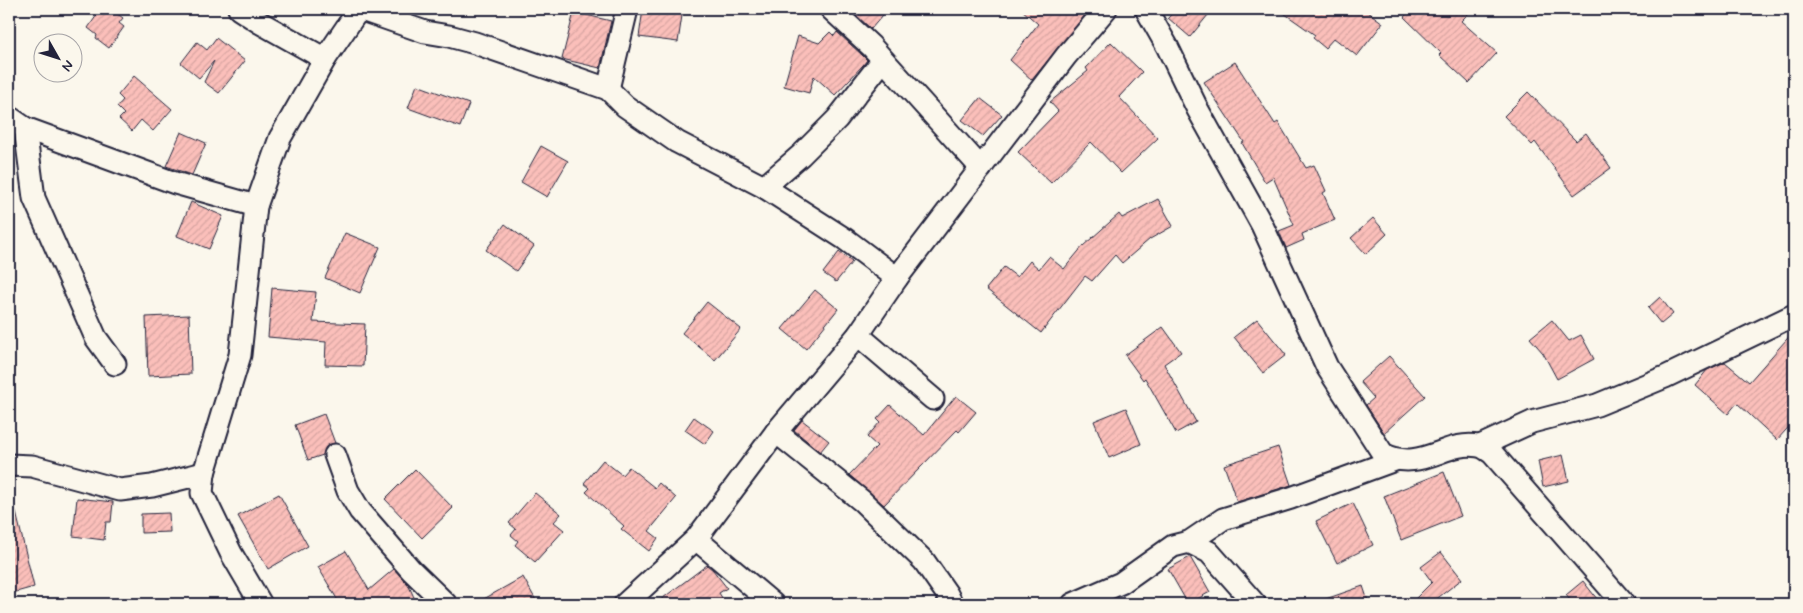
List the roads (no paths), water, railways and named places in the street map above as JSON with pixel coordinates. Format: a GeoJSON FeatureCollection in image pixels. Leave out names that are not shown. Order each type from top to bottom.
{"type":"FeatureCollection","features":[{"type":"Feature","properties":{"kind":"street"},"geometry":{"type":"LineString","coordinates":[[239,9],[325,59]]}},
{"type":"Feature","properties":{"kind":"street"},"geometry":{"type":"LineString","coordinates":[[261,604],[231,553],[202,493],[204,473],[240,355],[256,206],[280,138],[325,59],[359,9],[425,32],[475,43],[608,90],[625,106],[677,142],[764,187],[846,238],[897,278]]}},
{"type":"Feature","properties":{"kind":"street"},"geometry":{"type":"LineString","coordinates":[[608,90],[627,9]]}},
{"type":"Feature","properties":{"kind":"street"},"geometry":{"type":"LineString","coordinates":[[831,9],[884,60],[980,168]]}},
{"type":"Feature","properties":{"kind":"street"},"geometry":{"type":"LineString","coordinates":[[626,604],[696,539],[776,432],[858,335],[897,278],[980,168],[1066,56],[1106,9]]}},
{"type":"Feature","properties":{"kind":"street"},"geometry":{"type":"LineString","coordinates":[[1146,9],[1167,46],[1198,110],[1262,225],[1327,367],[1383,454],[1395,460]]}},
{"type":"Feature","properties":{"kind":"street"},"geometry":{"type":"LineString","coordinates":[[764,187],[801,155],[837,119],[884,60]]}},
{"type":"Feature","properties":{"kind":"street"},"geometry":{"type":"LineString","coordinates":[[17,122],[175,183],[256,206]]}},
{"type":"Feature","properties":{"kind":"street"},"geometry":{"type":"LineString","coordinates":[[17,122],[34,198],[96,338],[115,364]]}},
{"type":"Feature","properties":{"kind":"street"},"geometry":{"type":"LineString","coordinates":[[1074,604],[1121,583],[1173,546],[1189,542],[1223,519],[1291,498],[1395,460],[1424,459],[1463,446],[1480,446],[1532,422],[1597,405],[1665,378],[1794,315]]}},
{"type":"Feature","properties":{"kind":"street"},"geometry":{"type":"LineString","coordinates":[[858,335],[933,399]]}},
{"type":"Feature","properties":{"kind":"street"},"geometry":{"type":"LineString","coordinates":[[776,432],[862,501],[924,561],[952,604]]}},
{"type":"Feature","properties":{"kind":"street"},"geometry":{"type":"LineString","coordinates":[[1480,446],[1492,453],[1624,604]]}},
{"type":"Feature","properties":{"kind":"street"},"geometry":{"type":"LineString","coordinates":[[335,455],[348,491],[360,511],[411,570],[446,604]]}},
{"type":"Feature","properties":{"kind":"street"},"geometry":{"type":"LineString","coordinates":[[9,465],[32,466],[120,490],[152,486],[204,473]]}},
{"type":"Feature","properties":{"kind":"street"},"geometry":{"type":"LineString","coordinates":[[696,539],[773,604]]}},
{"type":"Feature","properties":{"kind":"street"},"geometry":{"type":"LineString","coordinates":[[1189,542],[1209,552],[1255,604]]}}]}
